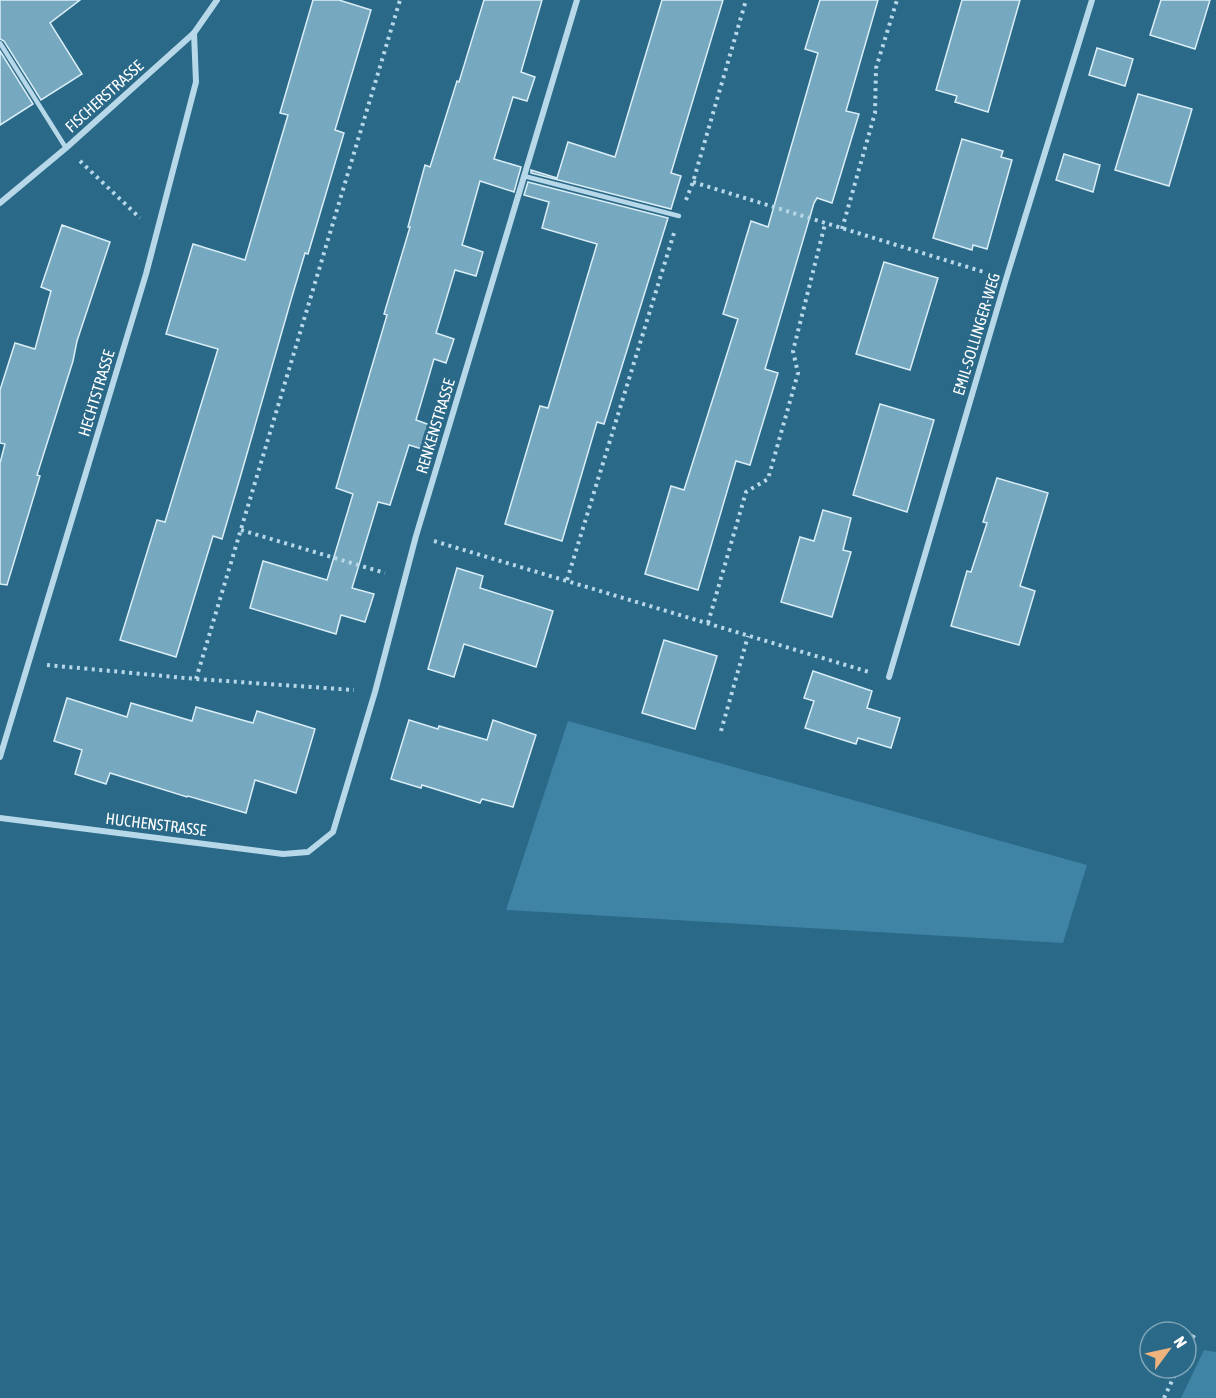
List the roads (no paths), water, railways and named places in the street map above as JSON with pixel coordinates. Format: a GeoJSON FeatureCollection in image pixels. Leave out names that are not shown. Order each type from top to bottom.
{"type":"FeatureCollection","features":[{"type":"Feature","properties":{"kind":"street","name":"FISCHERSTRASSE"},"geometry":{"type":"LineString","coordinates":[[0,203],[66,148],[194,33],[217,0]]}},
{"type":"Feature","properties":{"kind":"street","name":"RENKENSTRASSE"},"geometry":{"type":"LineString","coordinates":[[309,852],[333,832],[375,692],[416,536],[577,0]]}},
{"type":"Feature","properties":{"kind":"street","name":"EMIL-SOLLINGER-WEG"},"geometry":{"type":"LineString","coordinates":[[889,677],[1006,279],[1092,0]]}},
{"type":"Feature","properties":{"kind":"street","name":"HECHTSTRASSE"},"geometry":{"type":"LineString","coordinates":[[0,757],[143,284],[195,82],[194,33]]}},
{"type":"Feature","properties":{"kind":"street","name":"HUCHENSTRASSE"},"geometry":{"type":"LineString","coordinates":[[0,818],[283,854],[309,852]]}},
{"type":"Feature","properties":{"kind":"lane"},"geometry":{"type":"LineString","coordinates":[[0,43],[66,148]]}},
{"type":"Feature","properties":{"kind":"lane"},"geometry":{"type":"LineString","coordinates":[[524,176],[679,216]]}}]}
